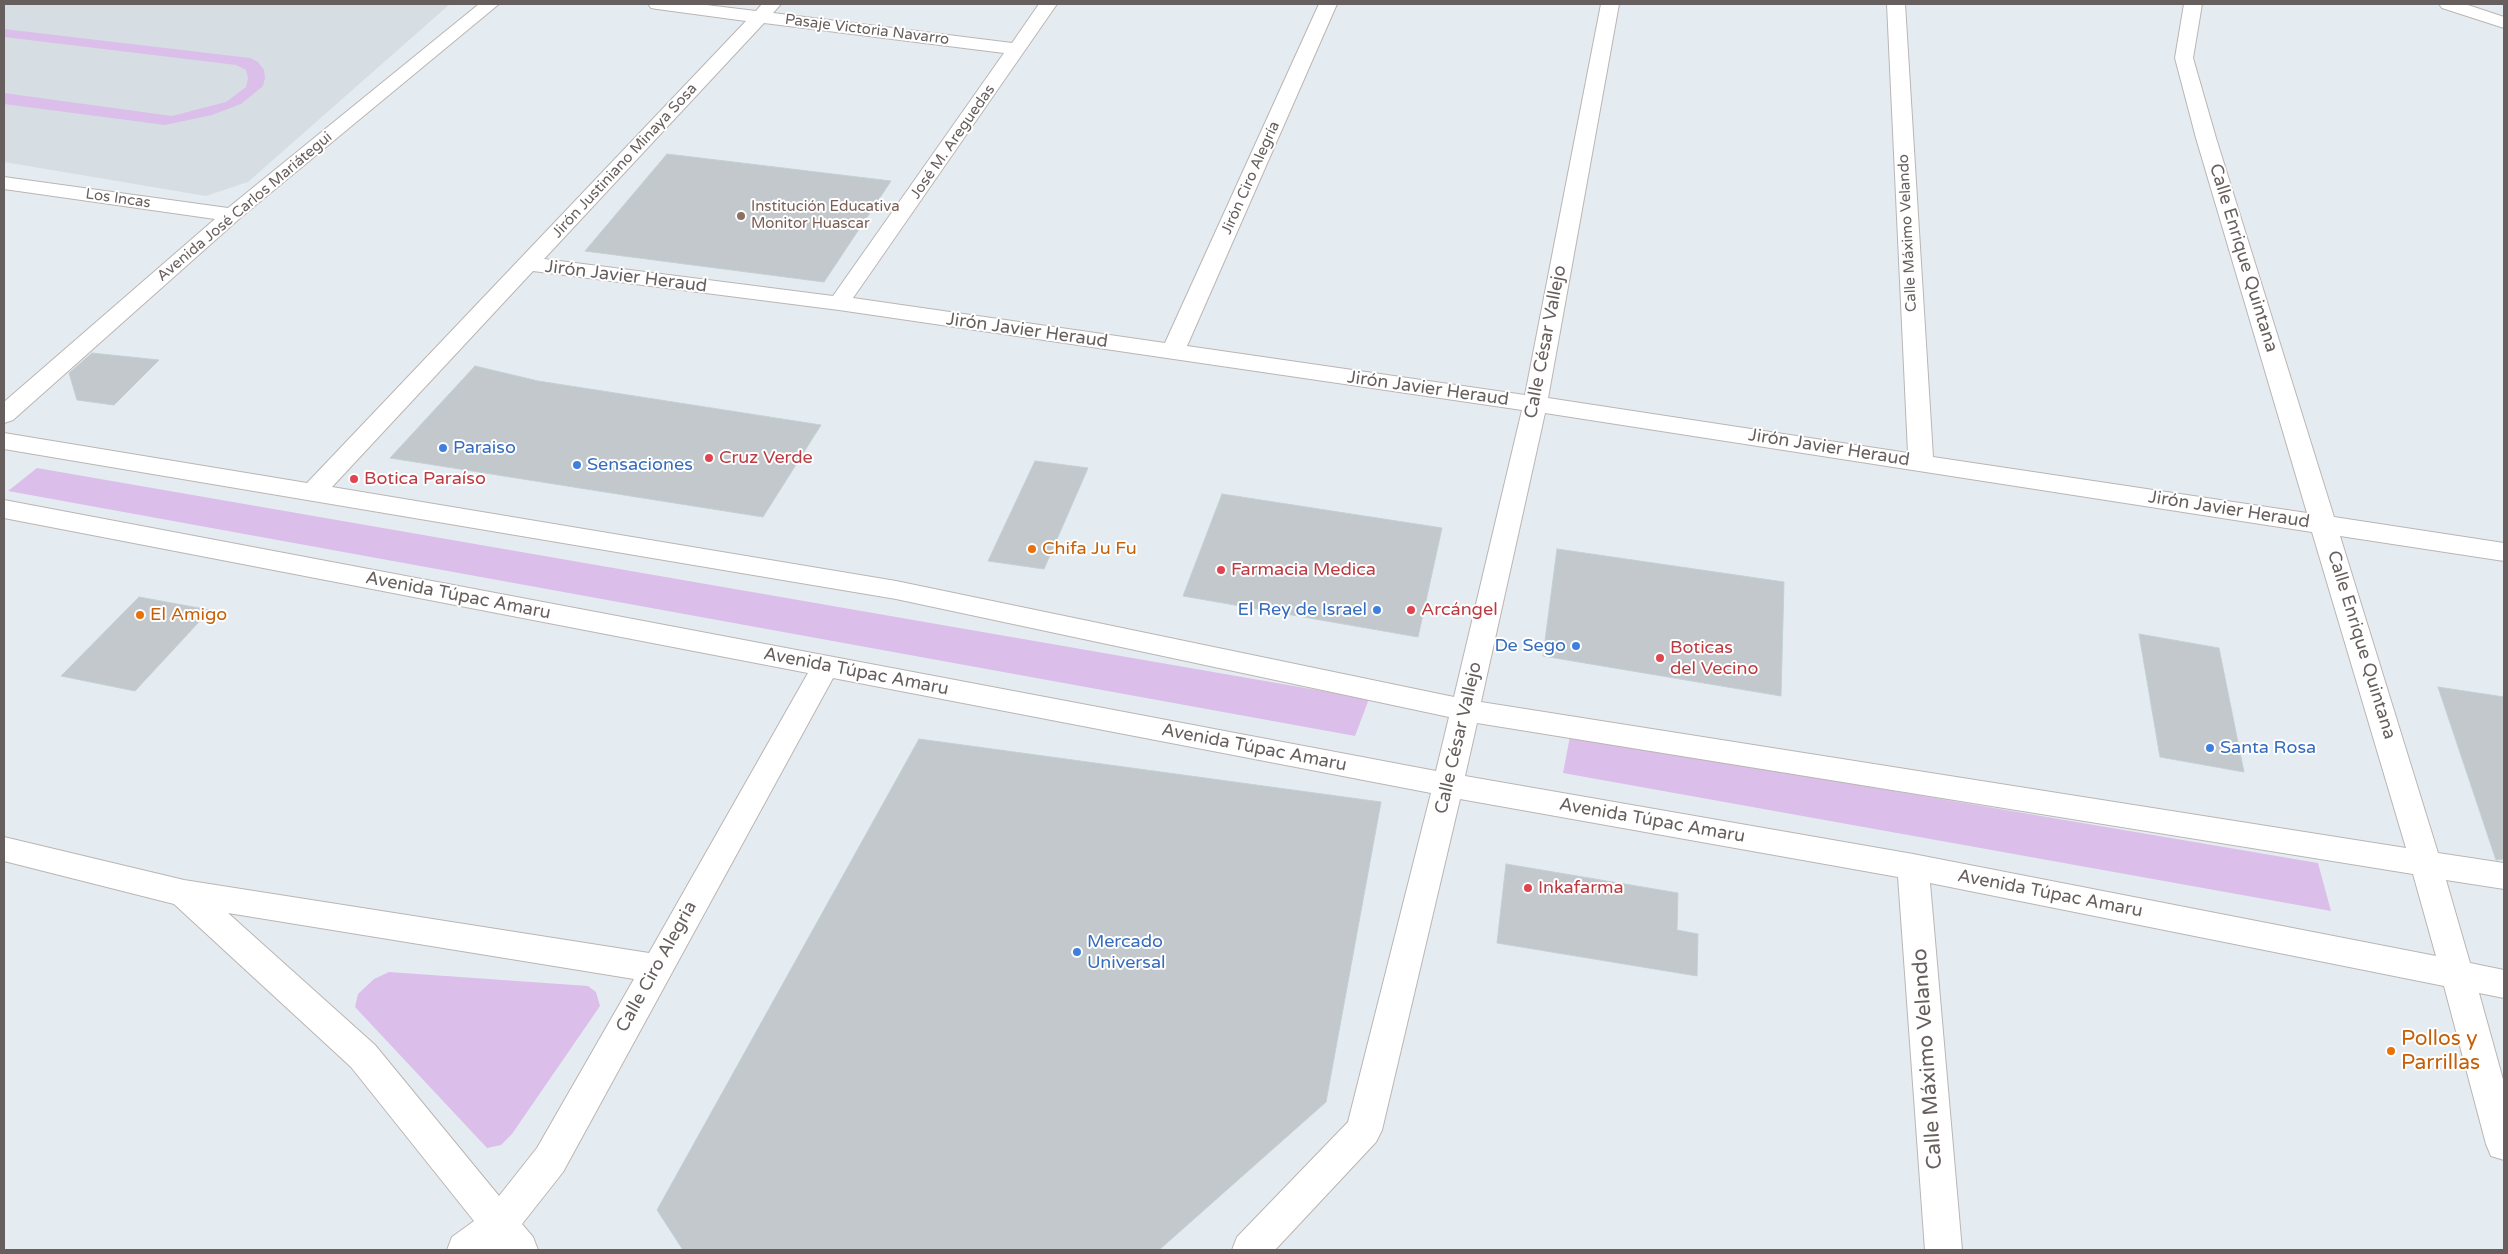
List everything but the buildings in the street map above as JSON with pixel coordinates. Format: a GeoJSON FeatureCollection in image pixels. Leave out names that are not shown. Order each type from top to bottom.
{"type":"FeatureCollection","features":[{"type":"Feature","properties":{"kind":"street","name":"Avenida José Carlos Mariátegui"},"geometry":{"type":"LineString","coordinates":[[4,414],[232,215],[490,4]]}},
{"type":"Feature","properties":{"kind":"street","name":"Pasaje Victoria Navarro"},"geometry":{"type":"LineString","coordinates":[[657,4],[767,10],[1018,49]]}},
{"type":"Feature","properties":{"kind":"street","name":"José M. Areguedas"},"geometry":{"type":"LineString","coordinates":[[839,303],[1048,4]]}},
{"type":"Feature","properties":{"kind":"street","name":"Jirón Ciro Alegría"},"geometry":{"type":"LineString","coordinates":[[1173,352],[1328,4]]}},
{"type":"Feature","properties":{"kind":"street","name":"Calle César Vallejo"},"geometry":{"type":"LineString","coordinates":[[1250,1250],[1364,1130],[1448,784],[1535,404],[1610,4]]}},
{"type":"Feature","properties":{"kind":"street","name":"Calle Máximo Velando"},"geometry":{"type":"LineString","coordinates":[[1896,4],[1921,462]]}},
{"type":"Feature","properties":{"kind":"street","name":"Calle Enrique Quintana"},"geometry":{"type":"LineString","coordinates":[[2193,4],[2184,58],[2206,138],[2426,863],[2459,976],[2504,1144]]}},
{"type":"Feature","properties":{"kind":"street"},"geometry":{"type":"LineString","coordinates":[[2448,4],[2504,23]]}},
{"type":"Feature","properties":{"kind":"street","name":"Jirón Justiniano Minaya Sosa"},"geometry":{"type":"LineString","coordinates":[[313,492],[767,10]]}},
{"type":"Feature","properties":{"kind":"street","name":"Los Incas"},"geometry":{"type":"LineString","coordinates":[[4,183],[232,215]]}},
{"type":"Feature","properties":{"kind":"street","name":"Jirón Javier Heraud"},"geometry":{"type":"LineString","coordinates":[[528,264],[839,303],[1535,404],[2504,552]]}},
{"type":"Feature","properties":{"kind":"street"},"geometry":{"type":"LineString","coordinates":[[4,441],[896,590],[1504,718],[2504,876]]}},
{"type":"Feature","properties":{"kind":"street","name":"Avenida Túpac Amaru"},"geometry":{"type":"LineString","coordinates":[[4,509],[1448,784],[1913,867],[2504,984]]}},
{"type":"Feature","properties":{"kind":"street","name":"Calle Ciro Alegria"},"geometry":{"type":"LineString","coordinates":[[466,1250],[510,1238],[550,1160],[656,968],[826,666]]}},
{"type":"Feature","properties":{"kind":"street"},"geometry":{"type":"LineString","coordinates":[[4,849],[184,893],[656,968]]}},
{"type":"Feature","properties":{"kind":"street","name":"Calle Máximo Velando"},"geometry":{"type":"LineString","coordinates":[[1913,867],[1943,1250]]}},
{"type":"Feature","properties":{"kind":"street"},"geometry":{"type":"LineString","coordinates":[[184,893],[363,1056],[510,1238]]}},
{"type":"Feature","properties":{"kind":"shaded area"},"geometry":{"type":"Polygon","coordinates":[[[4,4],[450,4],[248,182],[206,196],[4,162],[4,4]]]}},
{"type":"Feature","properties":{"kind":"shaded area"},"geometry":{"type":"Polygon","coordinates":[[[4,29],[250,58],[258,62],[264,70],[265,78],[263,86],[241,104],[212,115],[165,125],[4,104],[4,93],[172,116],[226,102],[246,87],[248,78],[246,70],[236,65],[4,37],[4,29]]]}},
{"type":"Feature","properties":{"kind":"shaded area"},"geometry":{"type":"Polygon","coordinates":[[[37,468],[1369,699],[1355,736],[8,491],[37,468]]]}},
{"type":"Feature","properties":{"kind":"shaded area"},"geometry":{"type":"Polygon","coordinates":[[[1570,736],[2318,863],[2331,911],[1563,773],[1570,736]]]}},
{"type":"Feature","properties":{"kind":"shaded area"},"geometry":{"type":"Polygon","coordinates":[[[389,972],[588,986],[596,992],[600,1006],[512,1134],[501,1145],[487,1148],[355,1007],[358,994],[374,979],[389,972]]]}},
{"type":"Feature","properties":{"kind":"place","name":"Institución Educativa Monitor Huascar"},"geometry":{"type":"Point","coordinates":[741,216]}},
{"type":"Feature","properties":{"kind":"place","name":"Paraiso"},"geometry":{"type":"Point","coordinates":[443,448]}},
{"type":"Feature","properties":{"kind":"place","name":"Cruz Verde"},"geometry":{"type":"Point","coordinates":[709,458]}},
{"type":"Feature","properties":{"kind":"place","name":"Sensaciones"},"geometry":{"type":"Point","coordinates":[577,465]}},
{"type":"Feature","properties":{"kind":"place","name":"Botica Paraíso"},"geometry":{"type":"Point","coordinates":[354,479]}},
{"type":"Feature","properties":{"kind":"place","name":"Chifa Ju Fu"},"geometry":{"type":"Point","coordinates":[1032,549]}},
{"type":"Feature","properties":{"kind":"place","name":"Farmacia Medica"},"geometry":{"type":"Point","coordinates":[1221,570]}},
{"type":"Feature","properties":{"kind":"place","name":"El Rey de Israel"},"geometry":{"type":"Point","coordinates":[1377,610]}},
{"type":"Feature","properties":{"kind":"place","name":"Arcángel"},"geometry":{"type":"Point","coordinates":[1411,610]}},
{"type":"Feature","properties":{"kind":"place","name":"El Amigo"},"geometry":{"type":"Point","coordinates":[140,615]}},
{"type":"Feature","properties":{"kind":"place","name":"De Sego"},"geometry":{"type":"Point","coordinates":[1576,646]}},
{"type":"Feature","properties":{"kind":"place","name":"Boticas del Vecino"},"geometry":{"type":"Point","coordinates":[1660,658]}},
{"type":"Feature","properties":{"kind":"place","name":"Santa Rosa"},"geometry":{"type":"Point","coordinates":[2210,748]}},
{"type":"Feature","properties":{"kind":"place","name":"Inkafarma"},"geometry":{"type":"Point","coordinates":[1528,888]}},
{"type":"Feature","properties":{"kind":"place","name":"Mercado Universal"},"geometry":{"type":"Point","coordinates":[1077,952]}},
{"type":"Feature","properties":{"kind":"place","name":"Pollos y Parrillas"},"geometry":{"type":"Point","coordinates":[2391,1051]}}]}
